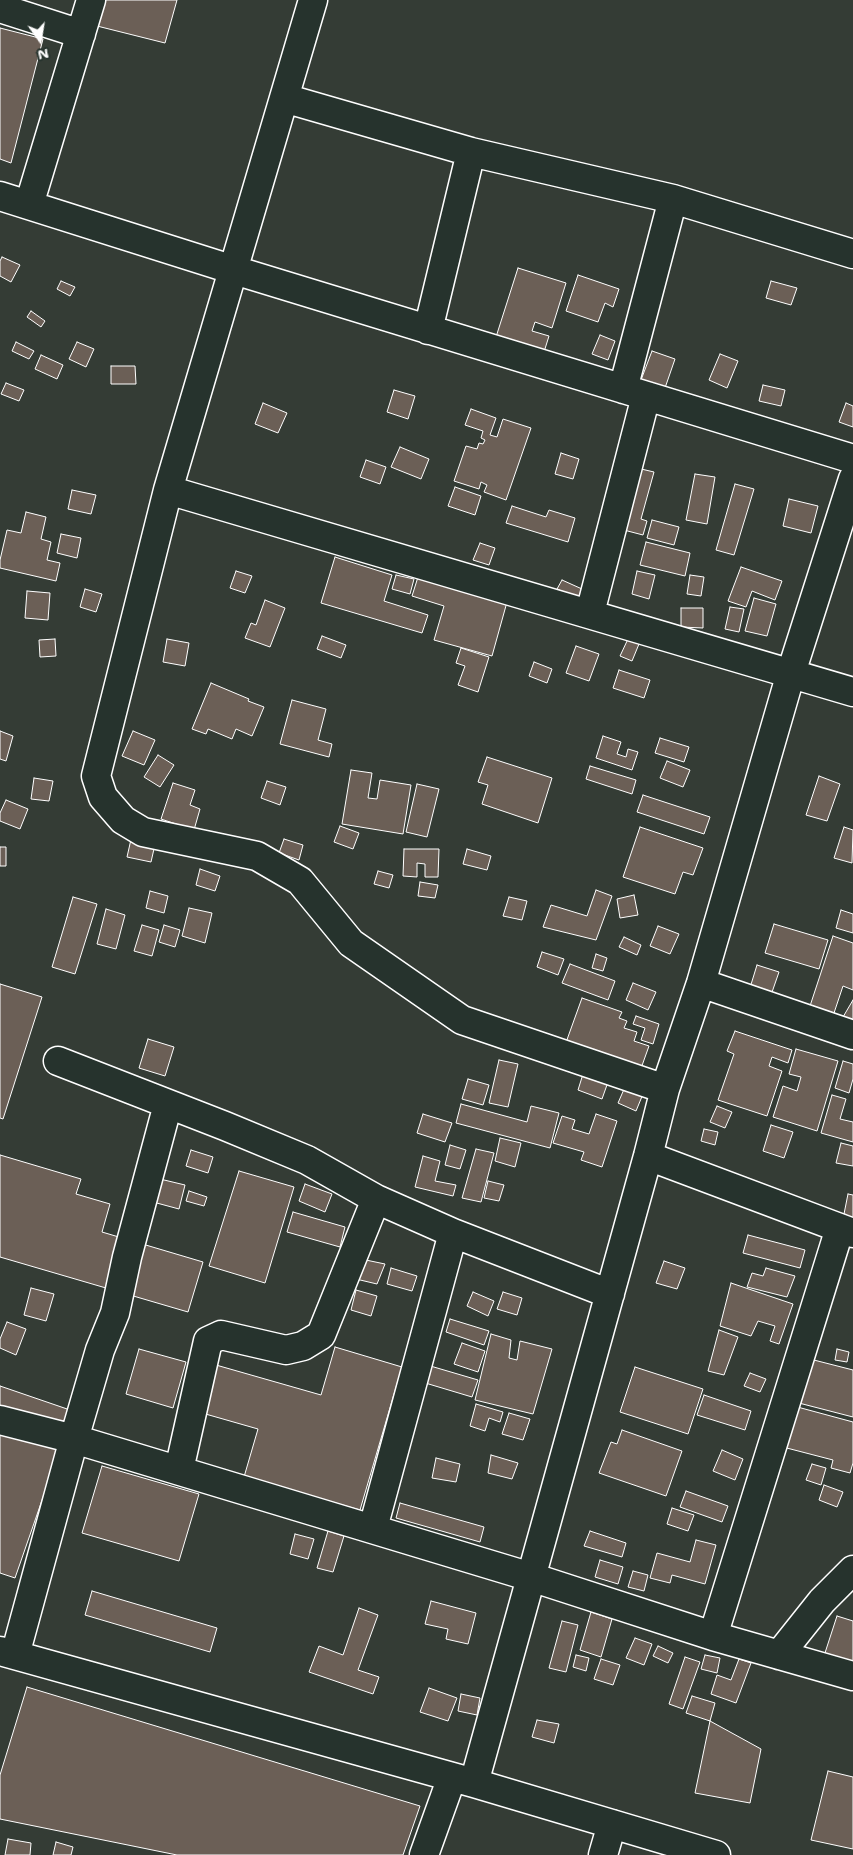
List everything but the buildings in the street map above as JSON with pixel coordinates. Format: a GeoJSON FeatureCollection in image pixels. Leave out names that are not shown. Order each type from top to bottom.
{"type":"FeatureCollection","features":[{"type":"Feature","properties":{"kind":"street"},"geometry":{"type":"LineString","coordinates":[[28,205],[91,0]]}},
{"type":"Feature","properties":{"kind":"street"},"geometry":{"type":"LineString","coordinates":[[313,0],[168,490],[96,776],[103,797],[123,820],[143,832],[257,856],[300,881],[351,943],[462,1020],[665,1089]]}},
{"type":"Feature","properties":{"kind":"street"},"geometry":{"type":"LineString","coordinates":[[0,8],[81,34]]}},
{"type":"Feature","properties":{"kind":"street"},"geometry":{"type":"LineString","coordinates":[[284,98],[471,152],[673,199],[853,254]]}},
{"type":"Feature","properties":{"kind":"street"},"geometry":{"type":"LineString","coordinates":[[428,330],[471,152]]}},
{"type":"Feature","properties":{"kind":"street"},"geometry":{"type":"LineString","coordinates":[[0,196],[234,270],[853,460]]}},
{"type":"Feature","properties":{"kind":"street"},"geometry":{"type":"LineString","coordinates":[[590,613],[673,199]]}},
{"type":"Feature","properties":{"kind":"street"},"geometry":{"type":"LineString","coordinates":[[424,1855],[463,1780],[530,1576],[610,1294],[665,1089],[701,983],[791,674],[853,479]]}},
{"type":"Feature","properties":{"kind":"street"},"geometry":{"type":"LineString","coordinates":[[168,490],[853,692]]}},
{"type":"Feature","properties":{"kind":"street"},"geometry":{"type":"LineString","coordinates":[[701,983],[853,1035]]}},
{"type":"Feature","properties":{"kind":"street"},"geometry":{"type":"LineString","coordinates":[[58,1061],[307,1160],[376,1199],[453,1232],[610,1294]]}},
{"type":"Feature","properties":{"kind":"street"},"geometry":{"type":"LineString","coordinates":[[168,1104],[127,1257],[115,1313],[100,1350],[7,1653],[463,1780],[716,1855]]}},
{"type":"Feature","properties":{"kind":"street"},"geometry":{"type":"LineString","coordinates":[[648,1156],[847,1230],[713,1636]]}},
{"type":"Feature","properties":{"kind":"street"},"geometry":{"type":"LineString","coordinates":[[179,1470],[208,1341],[220,1335],[286,1350],[303,1346],[321,1335],[376,1199]]}},
{"type":"Feature","properties":{"kind":"street"},"geometry":{"type":"LineString","coordinates":[[373,1528],[453,1232]]}},
{"type":"Feature","properties":{"kind":"street"},"geometry":{"type":"LineString","coordinates":[[0,1420],[74,1439],[373,1528],[530,1576],[713,1636],[853,1676]]}},
{"type":"Feature","properties":{"kind":"street"},"geometry":{"type":"LineString","coordinates":[[779,1655],[822,1601],[853,1570]]}},
{"type":"Feature","properties":{"kind":"street"},"geometry":{"type":"LineString","coordinates":[[603,1855],[612,1824]]}}]}
